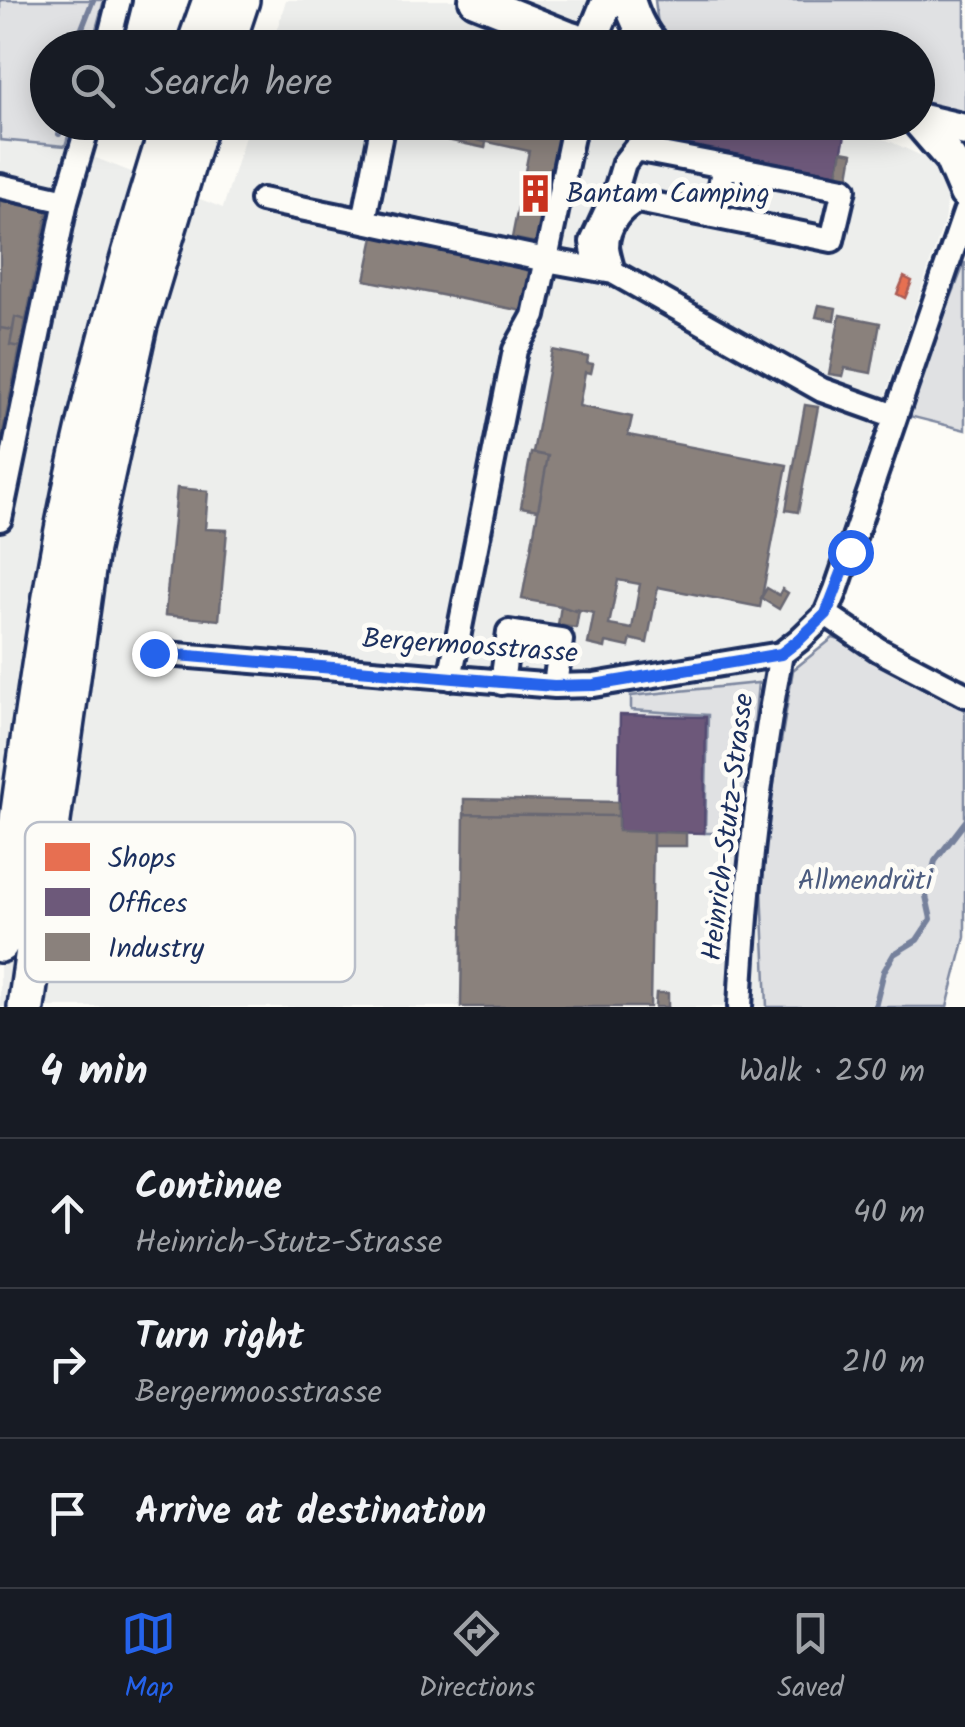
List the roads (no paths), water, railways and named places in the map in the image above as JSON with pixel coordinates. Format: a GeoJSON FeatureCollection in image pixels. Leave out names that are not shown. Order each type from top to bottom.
{"type":"FeatureCollection","features":[{"type":"Feature","properties":{"kind":"highway"},"geometry":{"type":"LineString","coordinates":[[200,30],[211,0]]}},
{"type":"Feature","properties":{"kind":"highway"},"geometry":{"type":"LineString","coordinates":[[231,30],[241,0]]}},
{"type":"Feature","properties":{"kind":"highway"},"geometry":{"type":"LineString","coordinates":[[0,944],[42,648],[75,471],[105,343],[164,140]]}},
{"type":"Feature","properties":{"kind":"highway"},"geometry":{"type":"LineString","coordinates":[[52,822],[90,548],[139,325],[195,140]]}},
{"type":"Feature","properties":{"kind":"highway"},"geometry":{"type":"LineString","coordinates":[[26,1007],[29,982]]}},
{"type":"Feature","properties":{"kind":"main road"},"geometry":{"type":"LineString","coordinates":[[475,0],[554,30]]}},
{"type":"Feature","properties":{"kind":"main road"},"geometry":{"type":"LineString","coordinates":[[600,30],[608,0]]}},
{"type":"Feature","properties":{"kind":"main road"},"geometry":{"type":"LineString","coordinates":[[628,0],[642,30]]}},
{"type":"Feature","properties":{"kind":"main road"},"geometry":{"type":"LineString","coordinates":[[935,124],[965,130]]}},
{"type":"Feature","properties":{"kind":"main road"},"geometry":{"type":"LineString","coordinates":[[935,140],[950,158],[965,193]]}},
{"type":"Feature","properties":{"kind":"street"},"geometry":{"type":"LineString","coordinates":[[112,30],[119,0]]}},
{"type":"Feature","properties":{"kind":"street"},"geometry":{"type":"LineString","coordinates":[[0,519],[66,201],[84,140]]}},
{"type":"Feature","properties":{"kind":"street"},"geometry":{"type":"LineString","coordinates":[[364,221],[380,140]]}},
{"type":"Feature","properties":{"kind":"street"},"geometry":{"type":"LineString","coordinates":[[450,678],[516,350],[534,316],[572,140]]}},
{"type":"Feature","properties":{"kind":"street"},"geometry":{"type":"LineString","coordinates":[[613,272],[607,246],[614,222],[625,206],[638,201],[832,240],[844,188],[634,149],[592,242],[595,261],[613,272],[822,390],[895,416]]}},
{"type":"Feature","properties":{"kind":"street"},"geometry":{"type":"LineString","coordinates":[[714,216],[724,166]]}},
{"type":"Feature","properties":{"kind":"street"},"geometry":{"type":"LineString","coordinates":[[0,186],[66,201]]}},
{"type":"Feature","properties":{"kind":"street"},"geometry":{"type":"LineString","coordinates":[[262,200],[613,272]]}},
{"type":"Feature","properties":{"kind":"street"},"geometry":{"type":"LineString","coordinates":[[781,654],[826,614],[965,213]]}},
{"type":"Feature","properties":{"kind":"street"},"geometry":{"type":"LineString","coordinates":[[826,614],[878,650],[965,695]]}},
{"type":"Feature","properties":{"kind":"street"},"geometry":{"type":"LineString","coordinates":[[502,682],[509,632],[561,640],[554,686]]}},
{"type":"Feature","properties":{"kind":"street","name":"Bergermoosstrasse"},"geometry":{"type":"LineString","coordinates":[[154,653],[554,686],[594,685],[781,654]]}},
{"type":"Feature","properties":{"kind":"street","name":"Heinrich-Stutz-Strasse"},"geometry":{"type":"LineString","coordinates":[[740,1007],[751,860],[781,654]]}},
{"type":"Feature","properties":{"kind":"waterway"},"geometry":{"type":"LineString","coordinates":[[82,30],[93,0]]}},
{"type":"Feature","properties":{"kind":"waterway"},"geometry":{"type":"LineString","coordinates":[[875,1007],[884,971],[894,954],[917,940],[931,919],[926,896],[935,861],[965,822]]}},
{"type":"Feature","properties":{"kind":"place","name":"Bantam Camping"},"geometry":{"type":"Point","coordinates":[536,194]}},
{"type":"Feature","properties":{"kind":"park label","name":"Allmendrüti"},"geometry":{"type":"Point","coordinates":[865,881]}}]}
